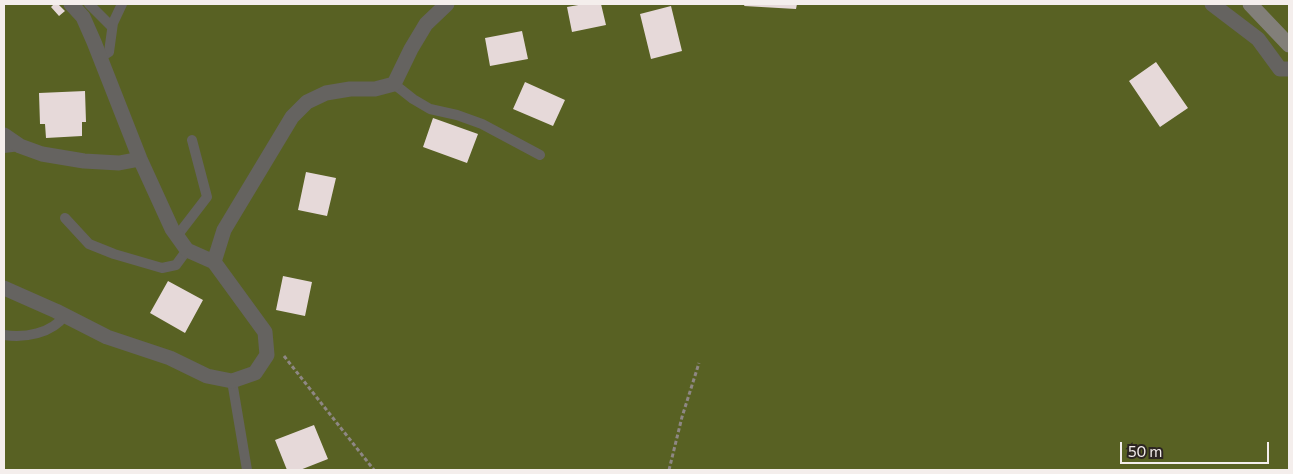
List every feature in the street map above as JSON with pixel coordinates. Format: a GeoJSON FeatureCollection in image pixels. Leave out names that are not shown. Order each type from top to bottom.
{"type":"FeatureCollection","features":[{"type":"Feature","properties":{"kind":"main road"},"geometry":{"type":"LineString","coordinates":[[1250,4],[1289,45]]}},
{"type":"Feature","properties":{"kind":"street"},"geometry":{"type":"LineString","coordinates":[[4,288],[65,315],[107,337],[170,358],[207,376],[232,381],[255,373],[267,355],[265,332],[214,262],[187,250],[177,236],[140,159],[83,17],[71,4]]}},
{"type":"Feature","properties":{"kind":"street"},"geometry":{"type":"LineString","coordinates":[[214,262],[224,230],[292,117],[307,102],[326,93],[350,89],[376,89],[394,84],[426,24],[447,4]]}},
{"type":"Feature","properties":{"kind":"street"},"geometry":{"type":"LineString","coordinates":[[1212,4],[1258,39],[1280,69],[1289,69]]}},
{"type":"Feature","properties":{"kind":"street"},"geometry":{"type":"LineString","coordinates":[[4,135],[20,146],[42,154],[84,161],[119,163],[140,159]]}},
{"type":"Feature","properties":{"kind":"lane"},"geometry":{"type":"LineString","coordinates":[[89,4],[112,27]]}},
{"type":"Feature","properties":{"kind":"lane"},"geometry":{"type":"LineString","coordinates":[[101,58],[108,52],[112,27],[122,4]]}},
{"type":"Feature","properties":{"kind":"lane"},"geometry":{"type":"LineString","coordinates":[[394,84],[430,109],[457,115],[482,124],[540,155]]}},
{"type":"Feature","properties":{"kind":"lane"},"geometry":{"type":"LineString","coordinates":[[177,236],[206,197],[192,140]]}},
{"type":"Feature","properties":{"kind":"lane"},"geometry":{"type":"LineString","coordinates":[[4,148],[20,146]]}},
{"type":"Feature","properties":{"kind":"lane"},"geometry":{"type":"LineString","coordinates":[[65,218],[89,244],[146,264],[162,268],[176,265],[187,250]]}},
{"type":"Feature","properties":{"kind":"lane"},"geometry":{"type":"LineString","coordinates":[[4,335],[15,337],[44,331],[60,322],[65,315]]}},
{"type":"Feature","properties":{"kind":"lane"},"geometry":{"type":"LineString","coordinates":[[232,381],[247,470]]}},
{"type":"Feature","properties":{"kind":"path"},"geometry":{"type":"LineString","coordinates":[[284,355],[374,470]]}},
{"type":"Feature","properties":{"kind":"path"},"geometry":{"type":"LineString","coordinates":[[669,470],[682,417],[699,363]]}},
{"type":"Feature","properties":{"kind":"green space"},"geometry":{"type":"Polygon","coordinates":[[[4,4],[1289,4],[1289,470],[4,470],[4,4]]]}},
{"type":"Feature","properties":{"kind":"building"},"geometry":{"type":"Polygon","coordinates":[[[54,4],[58,4],[65,11],[59,16],[51,7],[54,4]]]}},
{"type":"Feature","properties":{"kind":"building"},"geometry":{"type":"Polygon","coordinates":[[[601,4],[606,25],[572,32],[567,7],[601,4]]]}},
{"type":"Feature","properties":{"kind":"building"},"geometry":{"type":"Polygon","coordinates":[[[745,4],[797,4],[796,9],[744,6],[745,4]]]}},
{"type":"Feature","properties":{"kind":"building"},"geometry":{"type":"Polygon","coordinates":[[[671,6],[682,51],[651,59],[640,14],[671,6]]]}},
{"type":"Feature","properties":{"kind":"building"},"geometry":{"type":"Polygon","coordinates":[[[522,31],[528,59],[490,66],[485,38],[522,31]]]}},
{"type":"Feature","properties":{"kind":"building"},"geometry":{"type":"Polygon","coordinates":[[[1156,62],[1188,108],[1160,127],[1129,81],[1156,62]]]}},
{"type":"Feature","properties":{"kind":"building"},"geometry":{"type":"Polygon","coordinates":[[[525,82],[565,100],[553,126],[513,109],[525,82]]]}},
{"type":"Feature","properties":{"kind":"building"},"geometry":{"type":"Polygon","coordinates":[[[85,91],[86,122],[82,122],[82,136],[46,138],[45,124],[40,124],[39,93],[85,91]]]}},
{"type":"Feature","properties":{"kind":"building"},"geometry":{"type":"Polygon","coordinates":[[[433,118],[478,134],[467,163],[423,147],[433,118]]]}},
{"type":"Feature","properties":{"kind":"building"},"geometry":{"type":"Polygon","coordinates":[[[306,172],[336,178],[327,216],[298,210],[306,172]]]}},
{"type":"Feature","properties":{"kind":"building"},"geometry":{"type":"Polygon","coordinates":[[[283,276],[312,282],[305,316],[276,310],[283,276]]]}},
{"type":"Feature","properties":{"kind":"building"},"geometry":{"type":"Polygon","coordinates":[[[168,281],[203,300],[185,333],[150,313],[168,281]]]}},
{"type":"Feature","properties":{"kind":"building"},"geometry":{"type":"Polygon","coordinates":[[[314,425],[328,459],[300,470],[287,470],[275,440],[314,425]]]}}]}
